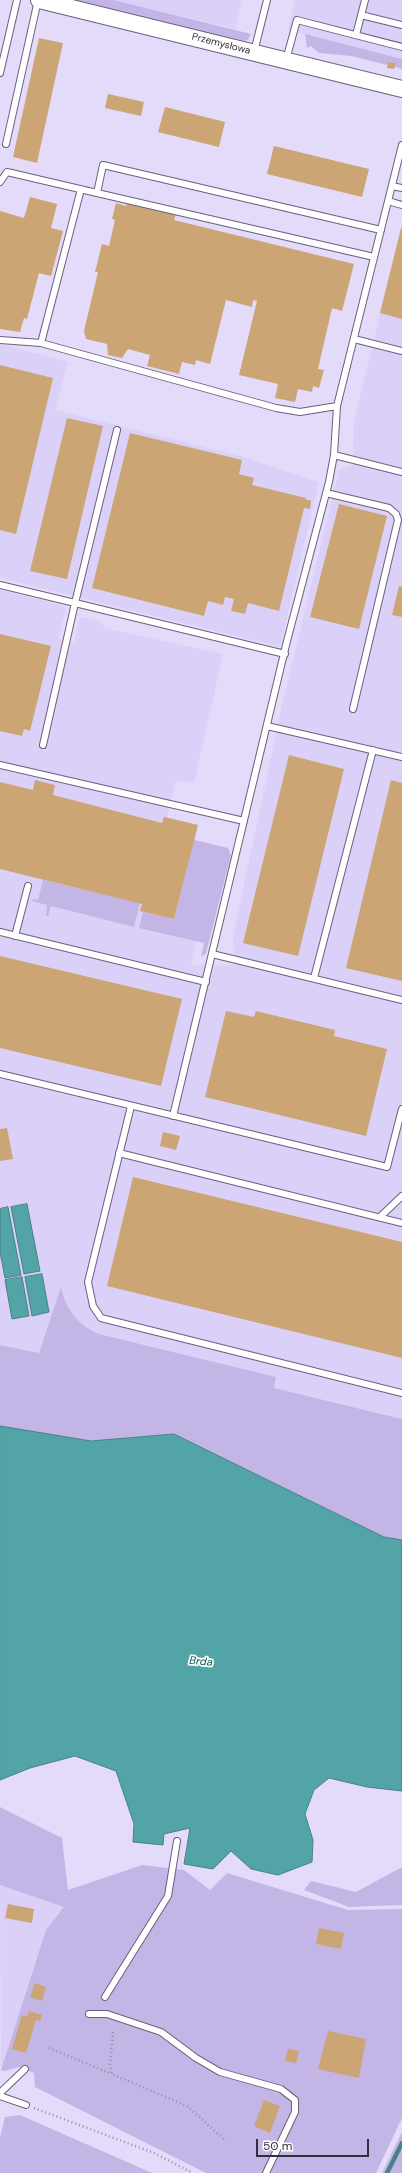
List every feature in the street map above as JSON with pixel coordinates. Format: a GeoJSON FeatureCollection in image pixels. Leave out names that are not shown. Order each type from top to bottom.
{"type":"FeatureCollection","features":[{"type":"Feature","properties":{"kind":"street","name":"Przemysłowa"},"geometry":{"type":"LineString","coordinates":[[39,0],[402,89]]}},
{"type":"Feature","properties":{"kind":"lane"},"geometry":{"type":"LineString","coordinates":[[0,73],[17,0]]}},
{"type":"Feature","properties":{"kind":"lane"},"geometry":{"type":"LineString","coordinates":[[6,144],[39,0]]}},
{"type":"Feature","properties":{"kind":"lane"},"geometry":{"type":"LineString","coordinates":[[254,52],[267,0]]}},
{"type":"Feature","properties":{"kind":"lane"},"geometry":{"type":"LineString","coordinates":[[356,35],[365,0]]}},
{"type":"Feature","properties":{"kind":"lane"},"geometry":{"type":"LineString","coordinates":[[361,15],[402,25]]}},
{"type":"Feature","properties":{"kind":"lane"},"geometry":{"type":"LineString","coordinates":[[286,60],[298,20],[402,47]]}},
{"type":"Feature","properties":{"kind":"lane"},"geometry":{"type":"LineString","coordinates":[[173,1116],[284,654],[326,493],[334,455],[338,406],[402,145]]}},
{"type":"Feature","properties":{"kind":"lane"},"geometry":{"type":"LineString","coordinates":[[98,193],[104,165],[381,230]]}},
{"type":"Feature","properties":{"kind":"lane"},"geometry":{"type":"LineString","coordinates":[[0,182],[7,172],[374,257]]}},
{"type":"Feature","properties":{"kind":"lane"},"geometry":{"type":"LineString","coordinates":[[392,186],[402,188]]}},
{"type":"Feature","properties":{"kind":"lane"},"geometry":{"type":"LineString","coordinates":[[41,343],[81,189]]}},
{"type":"Feature","properties":{"kind":"lane"},"geometry":{"type":"LineString","coordinates":[[388,202],[402,205]]}},
{"type":"Feature","properties":{"kind":"lane"},"geometry":{"type":"LineString","coordinates":[[0,340],[41,343],[276,408],[300,412],[338,406]]}},
{"type":"Feature","properties":{"kind":"lane"},"geometry":{"type":"LineString","coordinates":[[354,340],[402,351]]}},
{"type":"Feature","properties":{"kind":"lane"},"geometry":{"type":"LineString","coordinates":[[43,745],[75,603],[117,430]]}},
{"type":"Feature","properties":{"kind":"lane"},"geometry":{"type":"LineString","coordinates":[[334,455],[402,472]]}},
{"type":"Feature","properties":{"kind":"lane"},"geometry":{"type":"LineString","coordinates":[[326,493],[389,508],[396,514],[398,520],[353,709]]}},
{"type":"Feature","properties":{"kind":"lane"},"geometry":{"type":"LineString","coordinates":[[0,585],[284,654]]}},
{"type":"Feature","properties":{"kind":"lane"},"geometry":{"type":"LineString","coordinates":[[267,726],[402,757]]}},
{"type":"Feature","properties":{"kind":"lane"},"geometry":{"type":"LineString","coordinates":[[314,978],[373,750]]}},
{"type":"Feature","properties":{"kind":"lane"},"geometry":{"type":"LineString","coordinates":[[0,765],[244,821]]}},
{"type":"Feature","properties":{"kind":"lane"},"geometry":{"type":"LineString","coordinates":[[15,936],[28,886]]}},
{"type":"Feature","properties":{"kind":"lane"},"geometry":{"type":"LineString","coordinates":[[0,932],[206,982]]}},
{"type":"Feature","properties":{"kind":"lane"},"geometry":{"type":"LineString","coordinates":[[212,954],[402,1000]]}},
{"type":"Feature","properties":{"kind":"lane"},"geometry":{"type":"LineString","coordinates":[[0,1074],[387,1167],[402,1109]]}},
{"type":"Feature","properties":{"kind":"lane"},"geometry":{"type":"LineString","coordinates":[[131,1106],[88,1282],[93,1306],[101,1318],[402,1393]]}},
{"type":"Feature","properties":{"kind":"lane"},"geometry":{"type":"LineString","coordinates":[[119,1153],[402,1223]]}},
{"type":"Feature","properties":{"kind":"lane"},"geometry":{"type":"LineString","coordinates":[[380,1217],[402,1196]]}},
{"type":"Feature","properties":{"kind":"lane"},"geometry":{"type":"LineString","coordinates":[[105,1997],[168,1896],[177,1841]]}},
{"type":"Feature","properties":{"kind":"lane"},"geometry":{"type":"LineString","coordinates":[[90,2014],[107,2014],[161,2032],[196,2058],[220,2072],[281,2089],[295,2100],[295,2112],[266,2173]]}},
{"type":"Feature","properties":{"kind":"lane"},"geometry":{"type":"LineString","coordinates":[[0,2092],[25,2069]]}},
{"type":"Feature","properties":{"kind":"lane"},"geometry":{"type":"LineString","coordinates":[[0,2096],[26,2105]]}},
{"type":"Feature","properties":{"kind":"path"},"geometry":{"type":"LineString","coordinates":[[112,2032],[110,2064],[112,2074]]}},
{"type":"Feature","properties":{"kind":"path"},"geometry":{"type":"LineString","coordinates":[[49,2048],[187,2106],[226,2141]]}},
{"type":"Feature","properties":{"kind":"path"},"geometry":{"type":"LineString","coordinates":[[26,2105],[154,2153],[193,2173]]}},
{"type":"Feature","properties":{"kind":"shaded area"},"geometry":{"type":"Polygon","coordinates":[[[74,0],[114,0],[251,34],[248,40],[242,41],[74,0]]]}},
{"type":"Feature","properties":{"kind":"shaded area"},"geometry":{"type":"Polygon","coordinates":[[[114,0],[242,0],[235,29],[114,0]]]}},
{"type":"Feature","properties":{"kind":"shaded area"},"geometry":{"type":"Polygon","coordinates":[[[295,0],[402,0],[402,59],[288,30],[295,0]]]}},
{"type":"Feature","properties":{"kind":"shaded area"},"geometry":{"type":"Polygon","coordinates":[[[305,34],[402,59],[402,69],[395,67],[396,63],[389,62],[387,65],[352,56],[319,53],[311,46],[307,48],[305,34]]]}},
{"type":"Feature","properties":{"kind":"shaded area"},"geometry":{"type":"Polygon","coordinates":[[[402,226],[402,1419],[274,1388],[276,1377],[99,1334],[80,1323],[72,1315],[67,1306],[61,1288],[39,1353],[0,1345],[0,590],[62,605],[66,610],[58,639],[74,643],[80,617],[100,621],[105,628],[223,654],[194,783],[176,780],[167,817],[198,825],[195,840],[222,847],[196,940],[191,965],[235,965],[233,936],[283,701],[339,470],[353,465],[354,420],[402,226]]]}},
{"type":"Feature","properties":{"kind":"shaded area"},"geometry":{"type":"Polygon","coordinates":[[[0,344],[68,362],[55,410],[244,457],[319,482],[280,647],[0,578],[0,344]]]}},
{"type":"Feature","properties":{"kind":"shaded area"},"geometry":{"type":"Polygon","coordinates":[[[194,840],[228,848],[231,855],[206,953],[201,957],[204,943],[139,928],[143,912],[174,919],[194,840]]]}},
{"type":"Feature","properties":{"kind":"shaded area"},"geometry":{"type":"Polygon","coordinates":[[[43,880],[140,903],[134,927],[51,906],[48,916],[46,916],[47,905],[32,901],[33,899],[38,900],[43,880]]]}},
{"type":"Feature","properties":{"kind":"shaded area"},"geometry":{"type":"Polygon","coordinates":[[[61,1287],[69,1309],[84,1326],[99,1334],[276,1377],[274,1388],[402,1419],[402,1540],[384,1537],[174,1434],[91,1441],[0,1426],[0,1345],[39,1353],[61,1287]]]}},
{"type":"Feature","properties":{"kind":"shaded area"},"geometry":{"type":"Polygon","coordinates":[[[0,1807],[62,1838],[68,1890],[142,1865],[184,1870],[210,1890],[227,1873],[348,1910],[402,1909],[402,2118],[376,2173],[206,2173],[35,2087],[34,2073],[19,2067],[5,2071],[1,2070],[46,1930],[64,1907],[0,1885],[0,1807]]]}},
{"type":"Feature","properties":{"kind":"shaded area"},"geometry":{"type":"Polygon","coordinates":[[[402,1867],[402,1905],[349,1907],[304,1890],[311,1881],[356,1892],[402,1867]]]}},
{"type":"Feature","properties":{"kind":"shaded area"},"geometry":{"type":"Polygon","coordinates":[[[0,1885],[65,1907],[46,1930],[1,2070],[0,1885]]]}},
{"type":"Feature","properties":{"kind":"shaded area"},"geometry":{"type":"Polygon","coordinates":[[[20,2115],[152,2173],[0,2173],[0,2138],[5,2117],[20,2115]]]}},
{"type":"Feature","properties":{"kind":"shaded area"},"geometry":{"type":"Polygon","coordinates":[[[402,2132],[402,2173],[382,2173],[401,2134],[402,2132]]]}},
{"type":"Feature","properties":{"kind":"water"},"geometry":{"type":"Polygon","coordinates":[[[27,1204],[40,1271],[24,1274],[11,1207],[27,1204]]]}},
{"type":"Feature","properties":{"kind":"water"},"geometry":{"type":"Polygon","coordinates":[[[8,1207],[21,1275],[5,1278],[0,1252],[0,1209],[8,1207]]]}},
{"type":"Feature","properties":{"kind":"water"},"geometry":{"type":"Polygon","coordinates":[[[42,1274],[49,1312],[32,1316],[25,1277],[42,1274]]]}},
{"type":"Feature","properties":{"kind":"water"},"geometry":{"type":"Polygon","coordinates":[[[22,1277],[29,1316],[12,1319],[5,1280],[22,1277]]]}},
{"type":"Feature","properties":{"kind":"water","name":"Brda"},"geometry":{"type":"Polygon","coordinates":[[[0,1426],[91,1441],[174,1434],[384,1537],[402,1540],[402,1791],[367,1787],[329,1778],[314,1790],[305,1814],[313,1840],[312,1862],[278,1875],[251,1869],[231,1851],[213,1869],[184,1864],[190,1828],[164,1834],[163,1845],[133,1842],[134,1824],[116,1771],[75,1756],[30,1768],[0,1780],[0,1426]]]}},
{"type":"Feature","properties":{"kind":"building"},"geometry":{"type":"Polygon","coordinates":[[[39,38],[63,43],[37,163],[13,157],[39,38]]]}},
{"type":"Feature","properties":{"kind":"building"},"geometry":{"type":"Polygon","coordinates":[[[388,62],[396,63],[394,69],[387,68],[388,62]]]}},
{"type":"Feature","properties":{"kind":"building"},"geometry":{"type":"Polygon","coordinates":[[[108,94],[144,102],[141,116],[105,108],[108,94]]]}},
{"type":"Feature","properties":{"kind":"building"},"geometry":{"type":"Polygon","coordinates":[[[165,107],[225,122],[219,147],[158,132],[165,107]]]}},
{"type":"Feature","properties":{"kind":"building"},"geometry":{"type":"Polygon","coordinates":[[[274,146],[369,169],[362,197],[267,174],[274,146]]]}},
{"type":"Feature","properties":{"kind":"building"},"geometry":{"type":"Polygon","coordinates":[[[30,197],[57,204],[51,228],[63,231],[51,276],[39,273],[27,319],[24,318],[20,332],[0,329],[0,211],[24,218],[30,197]]]}},
{"type":"Feature","properties":{"kind":"building"},"geometry":{"type":"Polygon","coordinates":[[[127,201],[176,214],[174,220],[354,264],[342,311],[332,308],[318,369],[324,370],[319,388],[313,386],[312,392],[298,389],[295,402],[275,398],[278,384],[239,375],[257,301],[253,300],[252,307],[226,300],[210,364],[196,360],[195,365],[182,362],[179,374],[147,366],[150,355],[128,349],[122,358],[108,355],[107,344],[86,339],[84,331],[98,272],[95,272],[102,244],[109,246],[115,220],[112,219],[116,203],[126,206],[127,201]]]}},
{"type":"Feature","properties":{"kind":"building"},"geometry":{"type":"Polygon","coordinates":[[[402,228],[402,319],[380,313],[402,228]]]}},
{"type":"Feature","properties":{"kind":"building"},"geometry":{"type":"Polygon","coordinates":[[[0,365],[53,378],[16,534],[0,530],[0,365]]]}},
{"type":"Feature","properties":{"kind":"building"},"geometry":{"type":"Polygon","coordinates":[[[67,418],[103,426],[67,579],[30,571],[67,418]]]}},
{"type":"Feature","properties":{"kind":"building"},"geometry":{"type":"Polygon","coordinates":[[[130,433],[242,460],[239,474],[254,478],[252,485],[306,498],[306,500],[311,500],[310,509],[304,508],[279,611],[248,603],[245,614],[231,611],[234,599],[225,597],[223,605],[208,601],[204,616],[92,588],[130,433]]]}},
{"type":"Feature","properties":{"kind":"building"},"geometry":{"type":"Polygon","coordinates":[[[339,504],[387,516],[359,629],[310,617],[339,504]]]}},
{"type":"Feature","properties":{"kind":"building"},"geometry":{"type":"Polygon","coordinates":[[[399,586],[402,587],[402,617],[392,615],[399,586]]]}},
{"type":"Feature","properties":{"kind":"building"},"geometry":{"type":"Polygon","coordinates":[[[0,634],[51,646],[30,731],[24,729],[22,736],[0,731],[0,634]]]}},
{"type":"Feature","properties":{"kind":"building"},"geometry":{"type":"Polygon","coordinates":[[[289,755],[344,769],[298,956],[243,943],[289,755]]]}},
{"type":"Feature","properties":{"kind":"building"},"geometry":{"type":"Polygon","coordinates":[[[35,780],[55,785],[53,795],[162,823],[164,817],[198,825],[174,919],[140,911],[142,904],[0,869],[0,782],[33,790],[35,780]]]}},
{"type":"Feature","properties":{"kind":"building"},"geometry":{"type":"Polygon","coordinates":[[[391,780],[402,783],[402,981],[346,968],[391,780]]]}},
{"type":"Feature","properties":{"kind":"building"},"geometry":{"type":"Polygon","coordinates":[[[0,956],[182,999],[161,1086],[0,1048],[0,956]]]}},
{"type":"Feature","properties":{"kind":"building"},"geometry":{"type":"Polygon","coordinates":[[[226,1011],[254,1017],[256,1011],[335,1030],[334,1036],[387,1049],[366,1136],[205,1097],[226,1011]]]}},
{"type":"Feature","properties":{"kind":"building"},"geometry":{"type":"Polygon","coordinates":[[[7,1128],[13,1159],[0,1161],[0,1129],[7,1128]]]}},
{"type":"Feature","properties":{"kind":"building"},"geometry":{"type":"Polygon","coordinates":[[[163,1132],[180,1136],[176,1150],[160,1146],[163,1132]]]}},
{"type":"Feature","properties":{"kind":"building"},"geometry":{"type":"Polygon","coordinates":[[[133,1177],[402,1242],[402,1358],[107,1286],[133,1177]]]}},
{"type":"Feature","properties":{"kind":"building"},"geometry":{"type":"Polygon","coordinates":[[[8,1904],[34,1909],[32,1923],[5,1918],[8,1904]]]}},
{"type":"Feature","properties":{"kind":"building"},"geometry":{"type":"Polygon","coordinates":[[[319,1928],[344,1933],[341,1949],[316,1944],[319,1928]]]}},
{"type":"Feature","properties":{"kind":"building"},"geometry":{"type":"Polygon","coordinates":[[[35,1983],[46,1987],[42,2001],[30,1997],[35,1983]]]}},
{"type":"Feature","properties":{"kind":"building"},"geometry":{"type":"Polygon","coordinates":[[[29,2011],[42,2015],[40,2021],[36,2020],[26,2053],[12,2049],[22,2015],[27,2017],[29,2011]]]}},
{"type":"Feature","properties":{"kind":"building"},"geometry":{"type":"Polygon","coordinates":[[[328,2031],[366,2039],[359,2078],[318,2069],[328,2031]]]}},
{"type":"Feature","properties":{"kind":"building"},"geometry":{"type":"Polygon","coordinates":[[[288,2049],[299,2051],[296,2063],[285,2061],[288,2049]]]}},
{"type":"Feature","properties":{"kind":"building"},"geometry":{"type":"Polygon","coordinates":[[[264,2100],[280,2106],[270,2133],[254,2126],[264,2100]]]}},
{"type":"Feature","properties":{"kind":"waterway"},"geometry":{"type":"LineString","coordinates":[[387,2173],[402,2143]]}}]}
